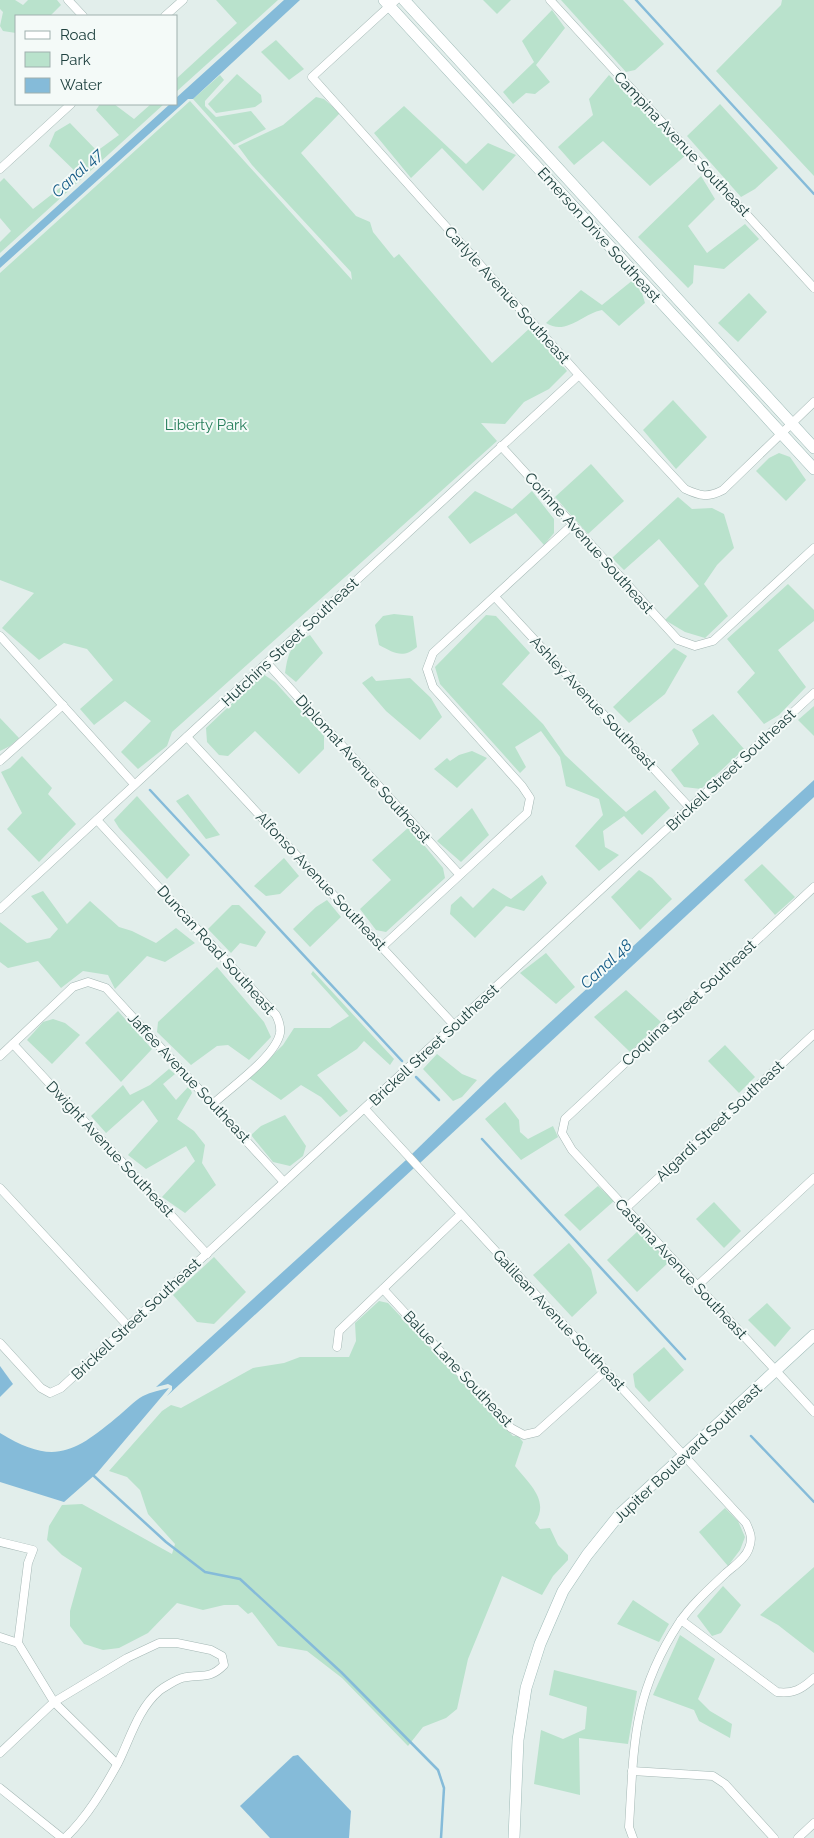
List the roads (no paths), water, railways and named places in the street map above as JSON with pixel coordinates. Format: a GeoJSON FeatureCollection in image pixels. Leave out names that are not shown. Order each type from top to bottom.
{"type":"FeatureCollection","features":[{"type":"Feature","properties":{"kind":"street"},"geometry":{"type":"LineString","coordinates":[[68,0],[82,15]]}},
{"type":"Feature","properties":{"kind":"street"},"geometry":{"type":"LineString","coordinates":[[166,15],[183,0]]}},
{"type":"Feature","properties":{"kind":"street","name":"Emerson Drive Southeast"},"geometry":{"type":"LineString","coordinates":[[404,0],[814,448]]}},
{"type":"Feature","properties":{"kind":"street","name":"Campina Avenue Southeast"},"geometry":{"type":"LineString","coordinates":[[550,0],[814,288]]}},
{"type":"Feature","properties":{"kind":"street","name":"Emerson Drive Southeast"},"geometry":{"type":"LineString","coordinates":[[390,2],[814,469]]}},
{"type":"Feature","properties":{"kind":"street","name":"Carlyle Avenue Southeast"},"geometry":{"type":"LineString","coordinates":[[390,2],[312,77],[579,375],[685,489],[700,496],[712,495],[723,490],[780,433]]}},
{"type":"Feature","properties":{"kind":"street"},"geometry":{"type":"LineString","coordinates":[[0,170],[70,105]]}},
{"type":"Feature","properties":{"kind":"street","name":"Hutchins Street Southeast"},"geometry":{"type":"LineString","coordinates":[[0,909],[579,375]]}},
{"type":"Feature","properties":{"kind":"street"},"geometry":{"type":"LineString","coordinates":[[780,433],[814,402]]}},
{"type":"Feature","properties":{"kind":"street","name":"Corinne Avenue Southeast"},"geometry":{"type":"LineString","coordinates":[[501,446],[678,640],[695,646],[713,641],[814,548]]}},
{"type":"Feature","properties":{"kind":"street"},"geometry":{"type":"LineString","coordinates":[[383,946],[527,813],[530,798],[522,786],[433,687],[427,669],[433,653],[572,525]]}},
{"type":"Feature","properties":{"kind":"street","name":"Ashley Avenue Southeast"},"geometry":{"type":"LineString","coordinates":[[495,597],[690,808]]}},
{"type":"Feature","properties":{"kind":"street"},"geometry":{"type":"LineString","coordinates":[[0,636],[134,784]]}},
{"type":"Feature","properties":{"kind":"street","name":"Diplomat Avenue Southeast"},"geometry":{"type":"LineString","coordinates":[[267,663],[459,874]]}},
{"type":"Feature","properties":{"kind":"street","name":"Brickell Street Southeast"},"geometry":{"type":"LineString","coordinates":[[0,1343],[41,1388],[50,1393],[61,1388],[814,693]]}},
{"type":"Feature","properties":{"kind":"street"},"geometry":{"type":"LineString","coordinates":[[0,761],[63,705]]}},
{"type":"Feature","properties":{"kind":"street","name":"Alfonso Avenue Southeast"},"geometry":{"type":"LineString","coordinates":[[187,737],[383,946],[454,1025]]}},
{"type":"Feature","properties":{"kind":"street","name":"Duncan Road Southeast"},"geometry":{"type":"LineString","coordinates":[[98,820],[276,1014],[280,1024],[280,1034],[269,1053],[212,1104]]}},
{"type":"Feature","properties":{"kind":"street","name":"Coquina Street Southeast"},"geometry":{"type":"LineString","coordinates":[[565,1119],[814,887]]}},
{"type":"Feature","properties":{"kind":"street","name":"Jaffee Avenue Southeast"},"geometry":{"type":"LineString","coordinates":[[13,1044],[73,987],[88,982],[106,988],[284,1182]]}},
{"type":"Feature","properties":{"kind":"street","name":"Algardi Street Southeast"},"geometry":{"type":"LineString","coordinates":[[626,1208],[814,1034]]}},
{"type":"Feature","properties":{"kind":"street"},"geometry":{"type":"LineString","coordinates":[[0,1056],[13,1044]]}},
{"type":"Feature","properties":{"kind":"street","name":"Dwight Avenue Southeast"},"geometry":{"type":"LineString","coordinates":[[13,1044],[207,1254]]}},
{"type":"Feature","properties":{"kind":"street","name":"Galilean Avenue Southeast"},"geometry":{"type":"LineString","coordinates":[[365,1109],[746,1523],[751,1533],[749,1550],[743,1558],[695,1602],[681,1620]]}},
{"type":"Feature","properties":{"kind":"street","name":"Castana Avenue Southeast"},"geometry":{"type":"LineString","coordinates":[[565,1119],[562,1133],[572,1150],[814,1412]]}},
{"type":"Feature","properties":{"kind":"street"},"geometry":{"type":"LineString","coordinates":[[697,1286],[814,1178]]}},
{"type":"Feature","properties":{"kind":"street"},"geometry":{"type":"LineString","coordinates":[[0,1188],[128,1326]]}},
{"type":"Feature","properties":{"kind":"street"},"geometry":{"type":"LineString","coordinates":[[337,1347],[339,1331],[461,1214]]}},
{"type":"Feature","properties":{"kind":"street","name":"Balue Lane Southeast"},"geometry":{"type":"LineString","coordinates":[[383,1289],[511,1428],[524,1435],[537,1432],[605,1371]]}},
{"type":"Feature","properties":{"kind":"street","name":"Jupiter Boulevard Southeast"},"geometry":{"type":"LineString","coordinates":[[514,1838],[518,1740],[526,1688],[543,1636],[563,1591],[587,1555],[619,1515],[814,1335]]}},
{"type":"Feature","properties":{"kind":"street"},"geometry":{"type":"LineString","coordinates":[[0,1542],[33,1550],[28,1563],[18,1643],[54,1702],[117,1764]]}},
{"type":"Feature","properties":{"kind":"street"},"geometry":{"type":"LineString","coordinates":[[632,1838],[629,1827],[632,1771],[639,1708],[648,1681],[663,1649],[681,1620],[777,1692],[790,1694],[803,1688],[814,1678]]}},
{"type":"Feature","properties":{"kind":"street"},"geometry":{"type":"LineString","coordinates":[[0,1637],[18,1643]]}},
{"type":"Feature","properties":{"kind":"street"},"geometry":{"type":"LineString","coordinates":[[0,1753],[54,1702],[127,1658],[158,1643],[176,1643],[202,1648],[222,1656],[224,1665],[216,1673],[204,1678],[182,1678],[159,1691],[142,1711],[117,1764],[83,1821],[64,1838],[0,1788]]}},
{"type":"Feature","properties":{"kind":"street"},"geometry":{"type":"LineString","coordinates":[[632,1771],[713,1776],[725,1784],[774,1838]]}},
{"type":"Feature","properties":{"kind":"street"},"geometry":{"type":"LineString","coordinates":[[798,1838],[814,1823]]}},
{"type":"Feature","properties":{"kind":"water"},"geometry":{"type":"Polygon","coordinates":[[[284,0],[300,0],[193,99],[188,99],[0,268],[0,258],[169,105],[178,105],[178,96],[284,0]]]}},
{"type":"Feature","properties":{"kind":"water"},"geometry":{"type":"Polygon","coordinates":[[[814,780],[814,797],[420,1163],[412,1154],[495,1073],[814,780]]]}},
{"type":"Feature","properties":{"kind":"water"},"geometry":{"type":"Polygon","coordinates":[[[406,1160],[414,1168],[167,1396],[172,1390],[172,1386],[168,1384],[156,1387],[406,1160]]]}},
{"type":"Feature","properties":{"kind":"water"},"geometry":{"type":"Polygon","coordinates":[[[0,1366],[13,1384],[0,1397],[0,1366]]]}},
{"type":"Feature","properties":{"kind":"water"},"geometry":{"type":"Polygon","coordinates":[[[169,1388],[97,1473],[64,1502],[0,1482],[0,1433],[34,1449],[48,1452],[61,1451],[87,1440],[143,1396],[169,1388]]]}},
{"type":"Feature","properties":{"kind":"water"},"geometry":{"type":"Polygon","coordinates":[[[298,1755],[351,1811],[349,1838],[270,1838],[240,1806],[293,1756],[298,1755]]]}},
{"type":"Feature","properties":{"kind":"waterway"},"geometry":{"type":"LineString","coordinates":[[636,0],[814,194]]}},
{"type":"Feature","properties":{"kind":"waterway"},"geometry":{"type":"LineString","coordinates":[[150,790],[402,1061]]}},
{"type":"Feature","properties":{"kind":"waterway"},"geometry":{"type":"LineString","coordinates":[[416,1077],[439,1100]]}},
{"type":"Feature","properties":{"kind":"waterway"},"geometry":{"type":"LineString","coordinates":[[482,1139],[685,1359]]}},
{"type":"Feature","properties":{"kind":"waterway"},"geometry":{"type":"LineString","coordinates":[[751,1436],[814,1502]]}},
{"type":"Feature","properties":{"kind":"waterway"},"geometry":{"type":"LineString","coordinates":[[94,1476],[166,1542],[205,1572],[240,1579],[341,1672],[438,1770],[444,1788],[441,1838]]}},
{"type":"Feature","properties":{"kind":"water label","name":"Canal 47"},"geometry":{"type":"Point","coordinates":[77,173]}},
{"type":"Feature","properties":{"kind":"water label","name":"Canal 48"},"geometry":{"type":"Point","coordinates":[606,964]}},
{"type":"Feature","properties":{"kind":"park label","name":"Liberty Park"},"geometry":{"type":"Point","coordinates":[206,425]}}]}
